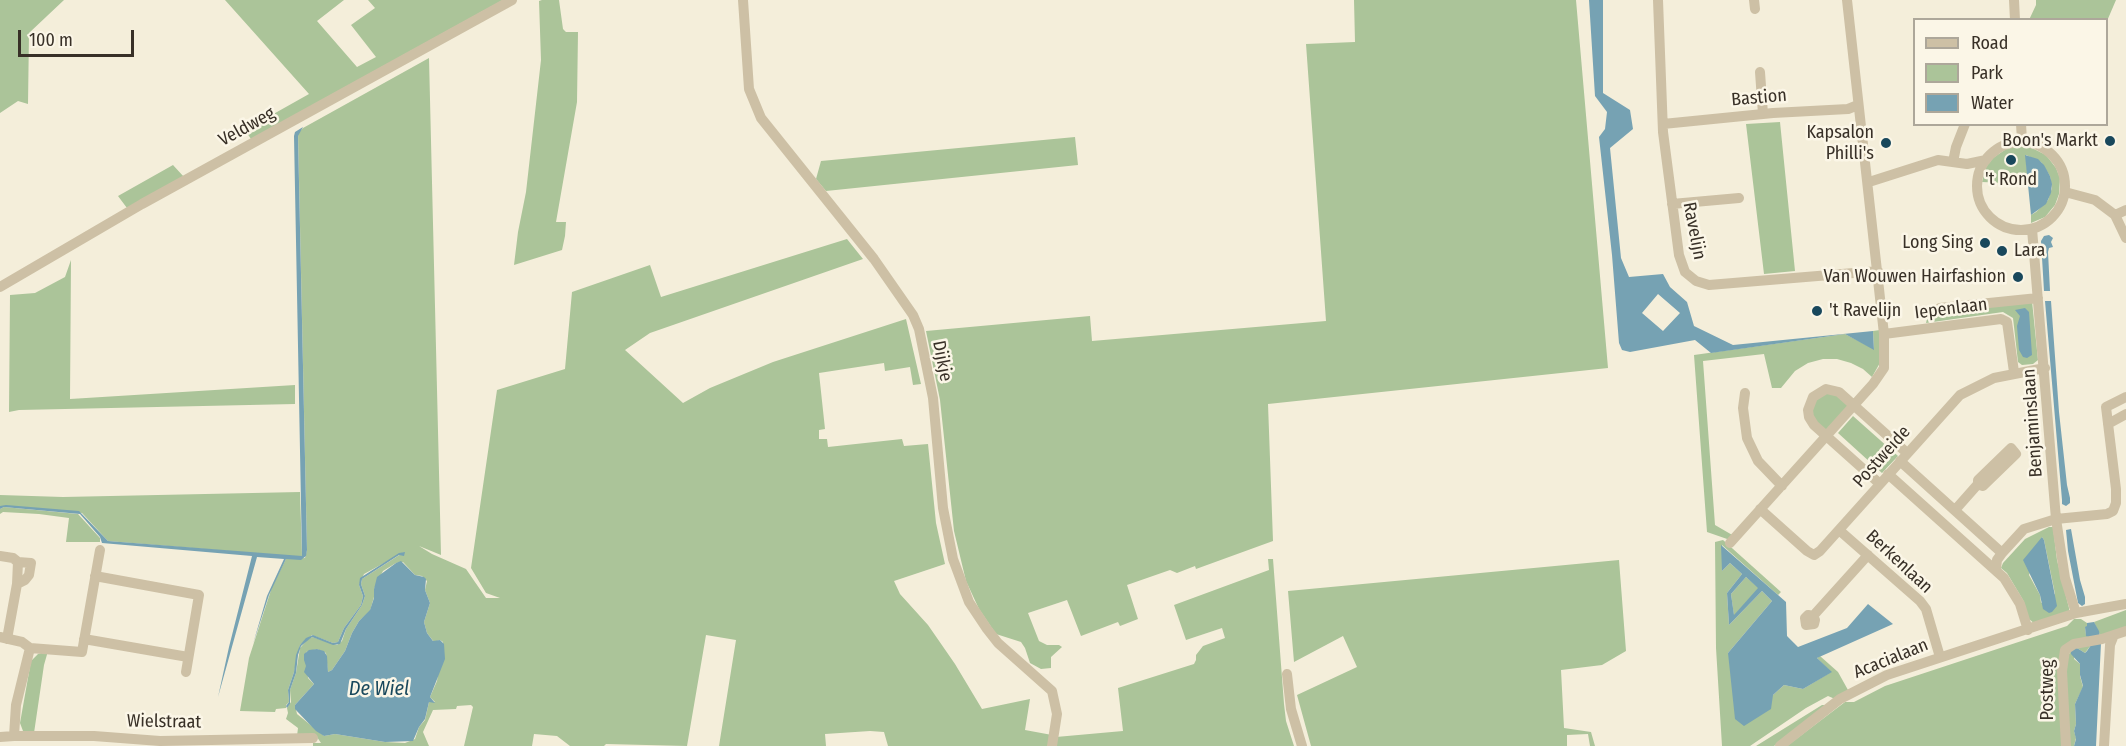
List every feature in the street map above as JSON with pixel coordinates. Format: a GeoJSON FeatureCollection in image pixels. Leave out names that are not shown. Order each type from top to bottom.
{"type":"FeatureCollection","features":[{"type":"Feature","properties":{"kind":"street","name":"Veldweg"},"geometry":{"type":"LineString","coordinates":[[0,287],[142,204],[512,0]]}},
{"type":"Feature","properties":{"kind":"street","name":"Dijkje"},"geometry":{"type":"LineString","coordinates":[[743,0],[749,89],[761,118],[874,259],[913,315],[919,329],[933,398],[943,508],[953,559],[969,602],[987,629],[998,643],[1052,691],[1057,714],[1052,746]]}},
{"type":"Feature","properties":{"kind":"street","name":"Ravelijn"},"geometry":{"type":"LineString","coordinates":[[1658,0],[1663,124],[1672,204],[1682,265],[1690,277],[1710,285],[1878,271]]}},
{"type":"Feature","properties":{"kind":"street"},"geometry":{"type":"LineString","coordinates":[[1730,543],[1880,376],[1884,368],[1884,334],[1878,271],[1858,105],[1853,34],[1847,0]]}},
{"type":"Feature","properties":{"kind":"street"},"geometry":{"type":"LineString","coordinates":[[2014,0],[2015,18]]}},
{"type":"Feature","properties":{"kind":"street"},"geometry":{"type":"LineString","coordinates":[[1760,72],[1763,114]]}},
{"type":"Feature","properties":{"kind":"street","name":"Bastion"},"geometry":{"type":"LineString","coordinates":[[1663,124],[1763,114],[1848,109],[1858,105]]}},
{"type":"Feature","properties":{"kind":"street"},"geometry":{"type":"LineString","coordinates":[[1953,162],[1964,126]]}},
{"type":"Feature","properties":{"kind":"street"},"geometry":{"type":"LineString","coordinates":[[2021,126],[2022,140]]}},
{"type":"Feature","properties":{"kind":"street"},"geometry":{"type":"LineString","coordinates":[[2022,140],[2047,150],[2055,158],[2062,169],[2065,192],[2061,205],[2044,224],[2032,229],[2017,230],[1993,220],[1982,207],[1977,193],[1978,178],[1986,160],[2000,147],[2022,140]]}},
{"type":"Feature","properties":{"kind":"street"},"geometry":{"type":"LineString","coordinates":[[1869,182],[1938,160],[1967,164],[1986,160]]}},
{"type":"Feature","properties":{"kind":"street"},"geometry":{"type":"LineString","coordinates":[[2065,192],[2095,200],[2115,215],[2126,238]]}},
{"type":"Feature","properties":{"kind":"street"},"geometry":{"type":"LineString","coordinates":[[1672,204],[1739,198]]}},
{"type":"Feature","properties":{"kind":"street"},"geometry":{"type":"LineString","coordinates":[[2115,215],[2126,210]]}},
{"type":"Feature","properties":{"kind":"street","name":"Benjaminslaan"},"geometry":{"type":"LineString","coordinates":[[2032,229],[2056,519],[2065,578],[2076,613]]}},
{"type":"Feature","properties":{"kind":"street"},"geometry":{"type":"LineString","coordinates":[[1940,308],[2038,298]]}},
{"type":"Feature","properties":{"kind":"street","name":"Iepenlaan"},"geometry":{"type":"LineString","coordinates":[[1884,334],[2001,319],[2007,322],[2014,372]]}},
{"type":"Feature","properties":{"kind":"street","name":"Postweide"},"geometry":{"type":"LineString","coordinates":[[1760,509],[1814,555],[1960,395],[1977,384],[2014,372],[2045,368]]}},
{"type":"Feature","properties":{"kind":"street"},"geometry":{"type":"LineString","coordinates":[[1880,484],[1814,425],[1809,417],[1809,405],[1813,397],[1826,389],[1835,390],[1854,405],[1955,511],[2002,553]]}},
{"type":"Feature","properties":{"kind":"street"},"geometry":{"type":"LineString","coordinates":[[1745,393],[1743,408],[1747,438],[1758,461],[1782,486]]}},
{"type":"Feature","properties":{"kind":"street"},"geometry":{"type":"LineString","coordinates":[[1996,569],[1997,560],[2024,529],[2056,519],[2107,514],[2113,511],[2121,489],[2106,407],[2126,397]]}},
{"type":"Feature","properties":{"kind":"street"},"geometry":{"type":"LineString","coordinates":[[2108,424],[2126,414]]}},
{"type":"Feature","properties":{"kind":"street"},"geometry":{"type":"LineString","coordinates":[[1888,474],[1996,569],[2020,604],[2028,630]]}},
{"type":"Feature","properties":{"kind":"street"},"geometry":{"type":"LineString","coordinates":[[1938,518],[1955,511],[1978,484]]}},
{"type":"Feature","properties":{"kind":"street"},"geometry":{"type":"LineString","coordinates":[[1951,529],[1955,511]]}},
{"type":"Feature","properties":{"kind":"street","name":"Berkenlaan"},"geometry":{"type":"LineString","coordinates":[[1839,530],[1920,601],[1926,609],[1940,657]]}},
{"type":"Feature","properties":{"kind":"street"},"geometry":{"type":"LineString","coordinates":[[0,556],[13,558],[18,562],[31,563],[27,578],[17,584],[4,638],[22,642],[30,648],[82,652],[100,550]]}},
{"type":"Feature","properties":{"kind":"street"},"geometry":{"type":"LineString","coordinates":[[1813,616],[1868,555]]}},
{"type":"Feature","properties":{"kind":"street"},"geometry":{"type":"LineString","coordinates":[[95,576],[199,595],[186,672]]}},
{"type":"Feature","properties":{"kind":"street","name":"Acacialaan"},"geometry":{"type":"LineString","coordinates":[[1780,746],[1852,692],[1887,675],[2076,613],[2126,604]]}},
{"type":"Feature","properties":{"kind":"street","name":"Postweg"},"geometry":{"type":"LineString","coordinates":[[2066,746],[2062,671],[2065,650],[2074,644],[2102,639],[2126,631]]}},
{"type":"Feature","properties":{"kind":"street"},"geometry":{"type":"LineString","coordinates":[[2104,746],[2110,645],[2114,635]]}},
{"type":"Feature","properties":{"kind":"street"},"geometry":{"type":"LineString","coordinates":[[84,639],[188,657]]}},
{"type":"Feature","properties":{"kind":"street"},"geometry":{"type":"LineString","coordinates":[[14,736],[16,705],[30,648]]}},
{"type":"Feature","properties":{"kind":"street"},"geometry":{"type":"LineString","coordinates":[[1287,674],[1292,709],[1302,746]]}},
{"type":"Feature","properties":{"kind":"street","name":"Wielstraat"},"geometry":{"type":"LineString","coordinates":[[0,736],[94,736],[160,741],[313,738]]}},
{"type":"Feature","properties":{"kind":"green space"},"geometry":{"type":"Polygon","coordinates":[[[0,0],[64,0],[29,33],[28,104],[18,101],[0,113],[0,0]]]}},
{"type":"Feature","properties":{"kind":"green space"},"geometry":{"type":"Polygon","coordinates":[[[225,0],[344,0],[317,21],[357,67],[376,57],[351,25],[375,8],[368,0],[503,0],[251,139],[245,130],[309,94],[225,0]]]}},
{"type":"Feature","properties":{"kind":"green space"},"geometry":{"type":"Polygon","coordinates":[[[559,0],[563,29],[566,32],[578,32],[577,102],[556,222],[566,222],[565,236],[562,250],[514,265],[526,192],[541,60],[539,1],[559,0]]]}},
{"type":"Feature","properties":{"kind":"green space"},"geometry":{"type":"Polygon","coordinates":[[[1354,0],[1576,0],[1608,368],[1268,404],[1273,541],[1196,569],[1195,566],[1177,573],[1170,570],[1127,585],[1138,619],[1120,626],[1118,622],[1081,636],[1067,600],[1028,613],[1039,641],[1047,645],[1062,647],[1051,657],[1051,668],[1041,669],[1030,663],[1021,642],[996,634],[979,609],[966,581],[954,531],[940,400],[926,331],[1090,316],[1092,341],[1326,321],[1306,44],[1355,42],[1354,0]]]}},
{"type":"Feature","properties":{"kind":"green space"},"geometry":{"type":"Polygon","coordinates":[[[2036,0],[2116,0],[2108,19],[2030,18],[2036,0]]]}},
{"type":"Feature","properties":{"kind":"green space"},"geometry":{"type":"Polygon","coordinates":[[[429,58],[441,555],[419,546],[466,569],[486,598],[500,598],[486,593],[471,568],[497,390],[565,369],[572,292],[650,265],[661,297],[847,239],[863,259],[650,333],[625,350],[683,403],[710,388],[773,362],[906,319],[921,384],[913,385],[910,367],[885,371],[884,363],[819,373],[825,429],[819,430],[819,439],[827,439],[828,447],[902,439],[904,446],[928,444],[936,523],[945,564],[894,581],[900,594],[928,625],[955,664],[982,709],[1030,699],[1025,730],[1052,735],[1050,746],[888,746],[884,732],[870,731],[825,734],[826,746],[719,746],[736,640],[706,635],[687,746],[606,744],[604,746],[570,746],[557,736],[534,734],[532,746],[464,746],[473,707],[471,705],[457,706],[456,709],[433,710],[423,732],[429,746],[313,746],[313,743],[321,743],[317,737],[297,736],[298,728],[286,719],[300,648],[312,637],[337,645],[342,641],[346,629],[362,605],[365,596],[361,584],[362,579],[404,552],[364,574],[359,585],[363,596],[361,605],[344,628],[338,642],[333,643],[312,635],[300,645],[288,690],[289,702],[286,708],[276,709],[275,712],[240,711],[249,658],[272,587],[286,559],[305,558],[307,550],[298,133],[303,128],[429,58]],[[403,562],[396,563],[383,571],[374,589],[370,611],[359,621],[345,651],[332,670],[328,672],[326,653],[317,649],[306,652],[308,678],[314,684],[295,705],[297,714],[324,736],[335,734],[405,743],[415,739],[419,727],[425,720],[429,702],[435,702],[430,697],[437,681],[443,642],[440,640],[434,642],[427,633],[424,622],[430,603],[425,590],[427,581],[422,576],[415,575],[403,562]]]}},
{"type":"Feature","properties":{"kind":"green space"},"geometry":{"type":"Polygon","coordinates":[[[1780,122],[1795,271],[1764,274],[1746,124],[1780,122]]]}},
{"type":"Feature","properties":{"kind":"green space"},"geometry":{"type":"Polygon","coordinates":[[[1075,137],[1078,165],[826,191],[816,179],[821,161],[1075,137]]]}},
{"type":"Feature","properties":{"kind":"green space"},"geometry":{"type":"Polygon","coordinates":[[[2022,146],[2046,155],[2060,178],[2059,194],[2055,205],[2045,217],[2031,223],[2031,215],[2048,200],[2052,188],[2050,176],[2041,162],[2026,155],[2028,184],[1982,182],[1986,167],[1993,158],[2006,149],[2022,146]]]}},
{"type":"Feature","properties":{"kind":"green space"},"geometry":{"type":"Polygon","coordinates":[[[173,165],[184,177],[127,208],[118,196],[173,165]]]}},
{"type":"Feature","properties":{"kind":"green space"},"geometry":{"type":"Polygon","coordinates":[[[71,260],[70,399],[295,385],[295,404],[9,412],[10,295],[35,293],[65,277],[71,260]]]}},
{"type":"Feature","properties":{"kind":"green space"},"geometry":{"type":"Polygon","coordinates":[[[2032,301],[2038,360],[2033,364],[2022,365],[2018,362],[2013,318],[2003,312],[1926,323],[1928,315],[1948,310],[2032,301]]]}},
{"type":"Feature","properties":{"kind":"green space"},"geometry":{"type":"Polygon","coordinates":[[[1880,330],[1881,361],[1872,377],[1851,363],[1837,359],[1823,359],[1808,363],[1795,371],[1781,388],[1772,388],[1764,354],[1703,361],[1715,525],[1734,536],[1730,540],[1707,532],[1694,355],[1845,334],[1874,349],[1873,331],[1880,330]]]}},
{"type":"Feature","properties":{"kind":"green space"},"geometry":{"type":"Polygon","coordinates":[[[1831,392],[1850,404],[1824,432],[1811,417],[1815,398],[1831,392]]]}},
{"type":"Feature","properties":{"kind":"green space"},"geometry":{"type":"Polygon","coordinates":[[[1853,416],[1898,456],[1882,473],[1838,433],[1853,416]]]}},
{"type":"Feature","properties":{"kind":"green space"},"geometry":{"type":"Polygon","coordinates":[[[300,492],[302,556],[300,557],[108,541],[82,513],[0,506],[0,495],[63,497],[300,492]]]}},
{"type":"Feature","properties":{"kind":"green space"},"geometry":{"type":"Polygon","coordinates":[[[4,507],[78,514],[100,538],[100,542],[66,542],[69,518],[39,514],[3,512],[0,514],[0,509],[4,507]]]}},
{"type":"Feature","properties":{"kind":"green space"},"geometry":{"type":"Polygon","coordinates":[[[2053,527],[2057,560],[2069,608],[2069,611],[2036,625],[2028,618],[2023,600],[2007,573],[2001,568],[2025,539],[2053,527]],[[2042,537],[2029,575],[2040,595],[2041,603],[2055,594],[2042,537]]]}},
{"type":"Feature","properties":{"kind":"green space"},"geometry":{"type":"Polygon","coordinates":[[[1723,540],[1781,592],[1778,595],[1722,545],[1722,571],[1730,563],[1742,574],[1727,593],[1729,625],[1762,591],[1772,601],[1728,653],[1773,695],[1784,685],[1803,689],[1831,672],[1817,658],[1820,656],[1838,672],[1848,690],[1835,699],[1828,696],[1806,708],[1750,746],[1722,746],[1716,648],[1715,542],[1723,540]]]}},
{"type":"Feature","properties":{"kind":"green space"},"geometry":{"type":"Polygon","coordinates":[[[1268,559],[1273,559],[1284,704],[1286,721],[1294,746],[1054,746],[1056,737],[1123,731],[1118,688],[1194,664],[1196,655],[1203,646],[1225,638],[1222,628],[1186,640],[1174,605],[1269,570],[1268,559]]]}},
{"type":"Feature","properties":{"kind":"green space"},"geometry":{"type":"Polygon","coordinates":[[[1619,560],[1626,651],[1602,665],[1561,670],[1564,728],[1591,732],[1595,746],[1590,746],[1588,734],[1567,735],[1567,746],[1311,746],[1297,695],[1357,667],[1343,636],[1294,662],[1288,591],[1619,560]]]}},
{"type":"Feature","properties":{"kind":"green space"},"geometry":{"type":"Polygon","coordinates":[[[1746,577],[1759,588],[1734,616],[1731,594],[1746,577]]]}},
{"type":"Feature","properties":{"kind":"green space"},"geometry":{"type":"Polygon","coordinates":[[[2126,610],[2126,628],[2100,635],[2094,622],[2126,610]]]}},
{"type":"Feature","properties":{"kind":"green space"},"geometry":{"type":"Polygon","coordinates":[[[2074,619],[2081,619],[2087,623],[2086,635],[2090,638],[2063,647],[2064,746],[1787,746],[1845,702],[1854,702],[1885,686],[2067,626],[2074,619]]]}},
{"type":"Feature","properties":{"kind":"green space"},"geometry":{"type":"Polygon","coordinates":[[[2091,645],[2085,653],[2077,648],[2074,659],[2080,664],[2083,687],[2075,704],[2076,738],[2074,746],[2067,746],[2066,659],[2074,646],[2091,645]]]}},
{"type":"Feature","properties":{"kind":"green space"},"geometry":{"type":"Polygon","coordinates":[[[48,651],[34,733],[23,731],[20,723],[31,661],[38,654],[48,651]]]}},
{"type":"Feature","properties":{"kind":"green space"},"geometry":{"type":"Polygon","coordinates":[[[1822,705],[1827,705],[1774,746],[1756,746],[1822,705]]]}},
{"type":"Feature","properties":{"kind":"water"},"geometry":{"type":"Polygon","coordinates":[[[1589,0],[1603,0],[1603,93],[1630,110],[1633,129],[1610,148],[1621,258],[1629,277],[1663,274],[1670,287],[1687,302],[1694,326],[1733,345],[1873,331],[1874,350],[1845,334],[1711,353],[1695,340],[1630,352],[1622,350],[1619,343],[1599,137],[1605,129],[1607,112],[1595,96],[1589,0]],[[1658,294],[1642,313],[1663,331],[1680,313],[1658,294]]]}},
{"type":"Feature","properties":{"kind":"water"},"geometry":{"type":"Polygon","coordinates":[[[303,127],[298,136],[307,550],[306,556],[301,560],[286,559],[269,595],[253,644],[267,596],[284,559],[257,557],[218,697],[252,556],[102,543],[100,537],[80,514],[4,507],[0,509],[0,506],[79,511],[108,541],[302,556],[294,136],[295,132],[303,127]]]}},
{"type":"Feature","properties":{"kind":"water"},"geometry":{"type":"Polygon","coordinates":[[[2025,155],[2038,159],[2044,165],[2052,184],[2046,204],[2031,215],[2025,155]]]}},
{"type":"Feature","properties":{"kind":"water"},"geometry":{"type":"Polygon","coordinates":[[[2049,235],[2053,238],[2051,242],[2053,247],[2049,248],[2048,252],[2050,291],[2044,291],[2041,241],[2044,236],[2049,235]]]}},
{"type":"Feature","properties":{"kind":"water"},"geometry":{"type":"Polygon","coordinates":[[[2045,301],[2051,301],[2059,412],[2070,498],[2070,503],[2066,506],[2062,504],[2045,301]]]}},
{"type":"Feature","properties":{"kind":"water"},"geometry":{"type":"Polygon","coordinates":[[[2025,308],[2029,312],[2032,355],[2027,358],[2023,357],[2019,350],[2017,326],[2020,316],[2015,310],[2025,308]]]}},
{"type":"Feature","properties":{"kind":"water"},"geometry":{"type":"Polygon","coordinates":[[[2071,529],[2085,597],[2085,604],[2082,606],[2078,603],[2068,551],[2066,530],[2071,529]]]}},
{"type":"Feature","properties":{"kind":"water"},"geometry":{"type":"Polygon","coordinates":[[[2042,537],[2057,606],[2049,613],[2043,609],[2040,595],[2023,560],[2042,537]]]}},
{"type":"Feature","properties":{"kind":"water"},"geometry":{"type":"Polygon","coordinates":[[[1721,545],[1786,602],[1787,636],[1798,647],[1847,628],[1868,604],[1893,624],[1817,658],[1832,672],[1803,689],[1784,685],[1773,695],[1771,709],[1744,726],[1735,719],[1728,653],[1772,601],[1762,591],[1729,625],[1727,593],[1742,574],[1730,563],[1722,571],[1721,545]],[[1746,577],[1731,594],[1734,615],[1758,588],[1746,577]]]}},
{"type":"Feature","properties":{"kind":"water"},"geometry":{"type":"Polygon","coordinates":[[[405,552],[404,556],[399,555],[362,579],[361,584],[365,596],[362,605],[346,629],[340,644],[333,645],[312,637],[301,646],[290,690],[290,704],[287,708],[288,690],[300,645],[306,638],[313,635],[333,643],[338,642],[344,628],[361,605],[363,596],[359,585],[360,578],[399,553],[405,552]]]}},
{"type":"Feature","properties":{"kind":"water","name":"De Wiel"},"geometry":{"type":"Polygon","coordinates":[[[401,561],[415,575],[426,579],[425,590],[430,603],[424,622],[427,633],[433,641],[440,640],[444,644],[445,659],[430,697],[435,703],[429,702],[425,719],[413,741],[385,742],[335,734],[324,736],[295,709],[295,705],[314,684],[304,672],[306,666],[304,654],[309,650],[324,651],[327,656],[328,672],[332,670],[345,651],[359,621],[370,610],[377,577],[401,561]]]}},
{"type":"Feature","properties":{"kind":"water"},"geometry":{"type":"Polygon","coordinates":[[[2094,622],[2099,631],[2101,643],[2096,746],[2074,746],[2076,739],[2075,704],[2083,686],[2080,664],[2071,654],[2071,650],[2077,648],[2085,653],[2087,651],[2091,645],[2090,638],[2086,636],[2085,627],[2087,623],[2094,622]]]}},
{"type":"Feature","properties":{"kind":"place","name":"Boon's Markt"},"geometry":{"type":"Point","coordinates":[2110,141]}},
{"type":"Feature","properties":{"kind":"place","name":"Kapsalon Philli's"},"geometry":{"type":"Point","coordinates":[1886,143]}},
{"type":"Feature","properties":{"kind":"place","name":"'t Rond"},"geometry":{"type":"Point","coordinates":[2011,160]}},
{"type":"Feature","properties":{"kind":"place","name":"Long Sing"},"geometry":{"type":"Point","coordinates":[1985,243]}},
{"type":"Feature","properties":{"kind":"place","name":"Lara"},"geometry":{"type":"Point","coordinates":[2002,251]}},
{"type":"Feature","properties":{"kind":"place","name":"Van Wouwen Hairfashion"},"geometry":{"type":"Point","coordinates":[2018,277]}},
{"type":"Feature","properties":{"kind":"place","name":"'t Ravelijn"},"geometry":{"type":"Point","coordinates":[1817,311]}}]}
